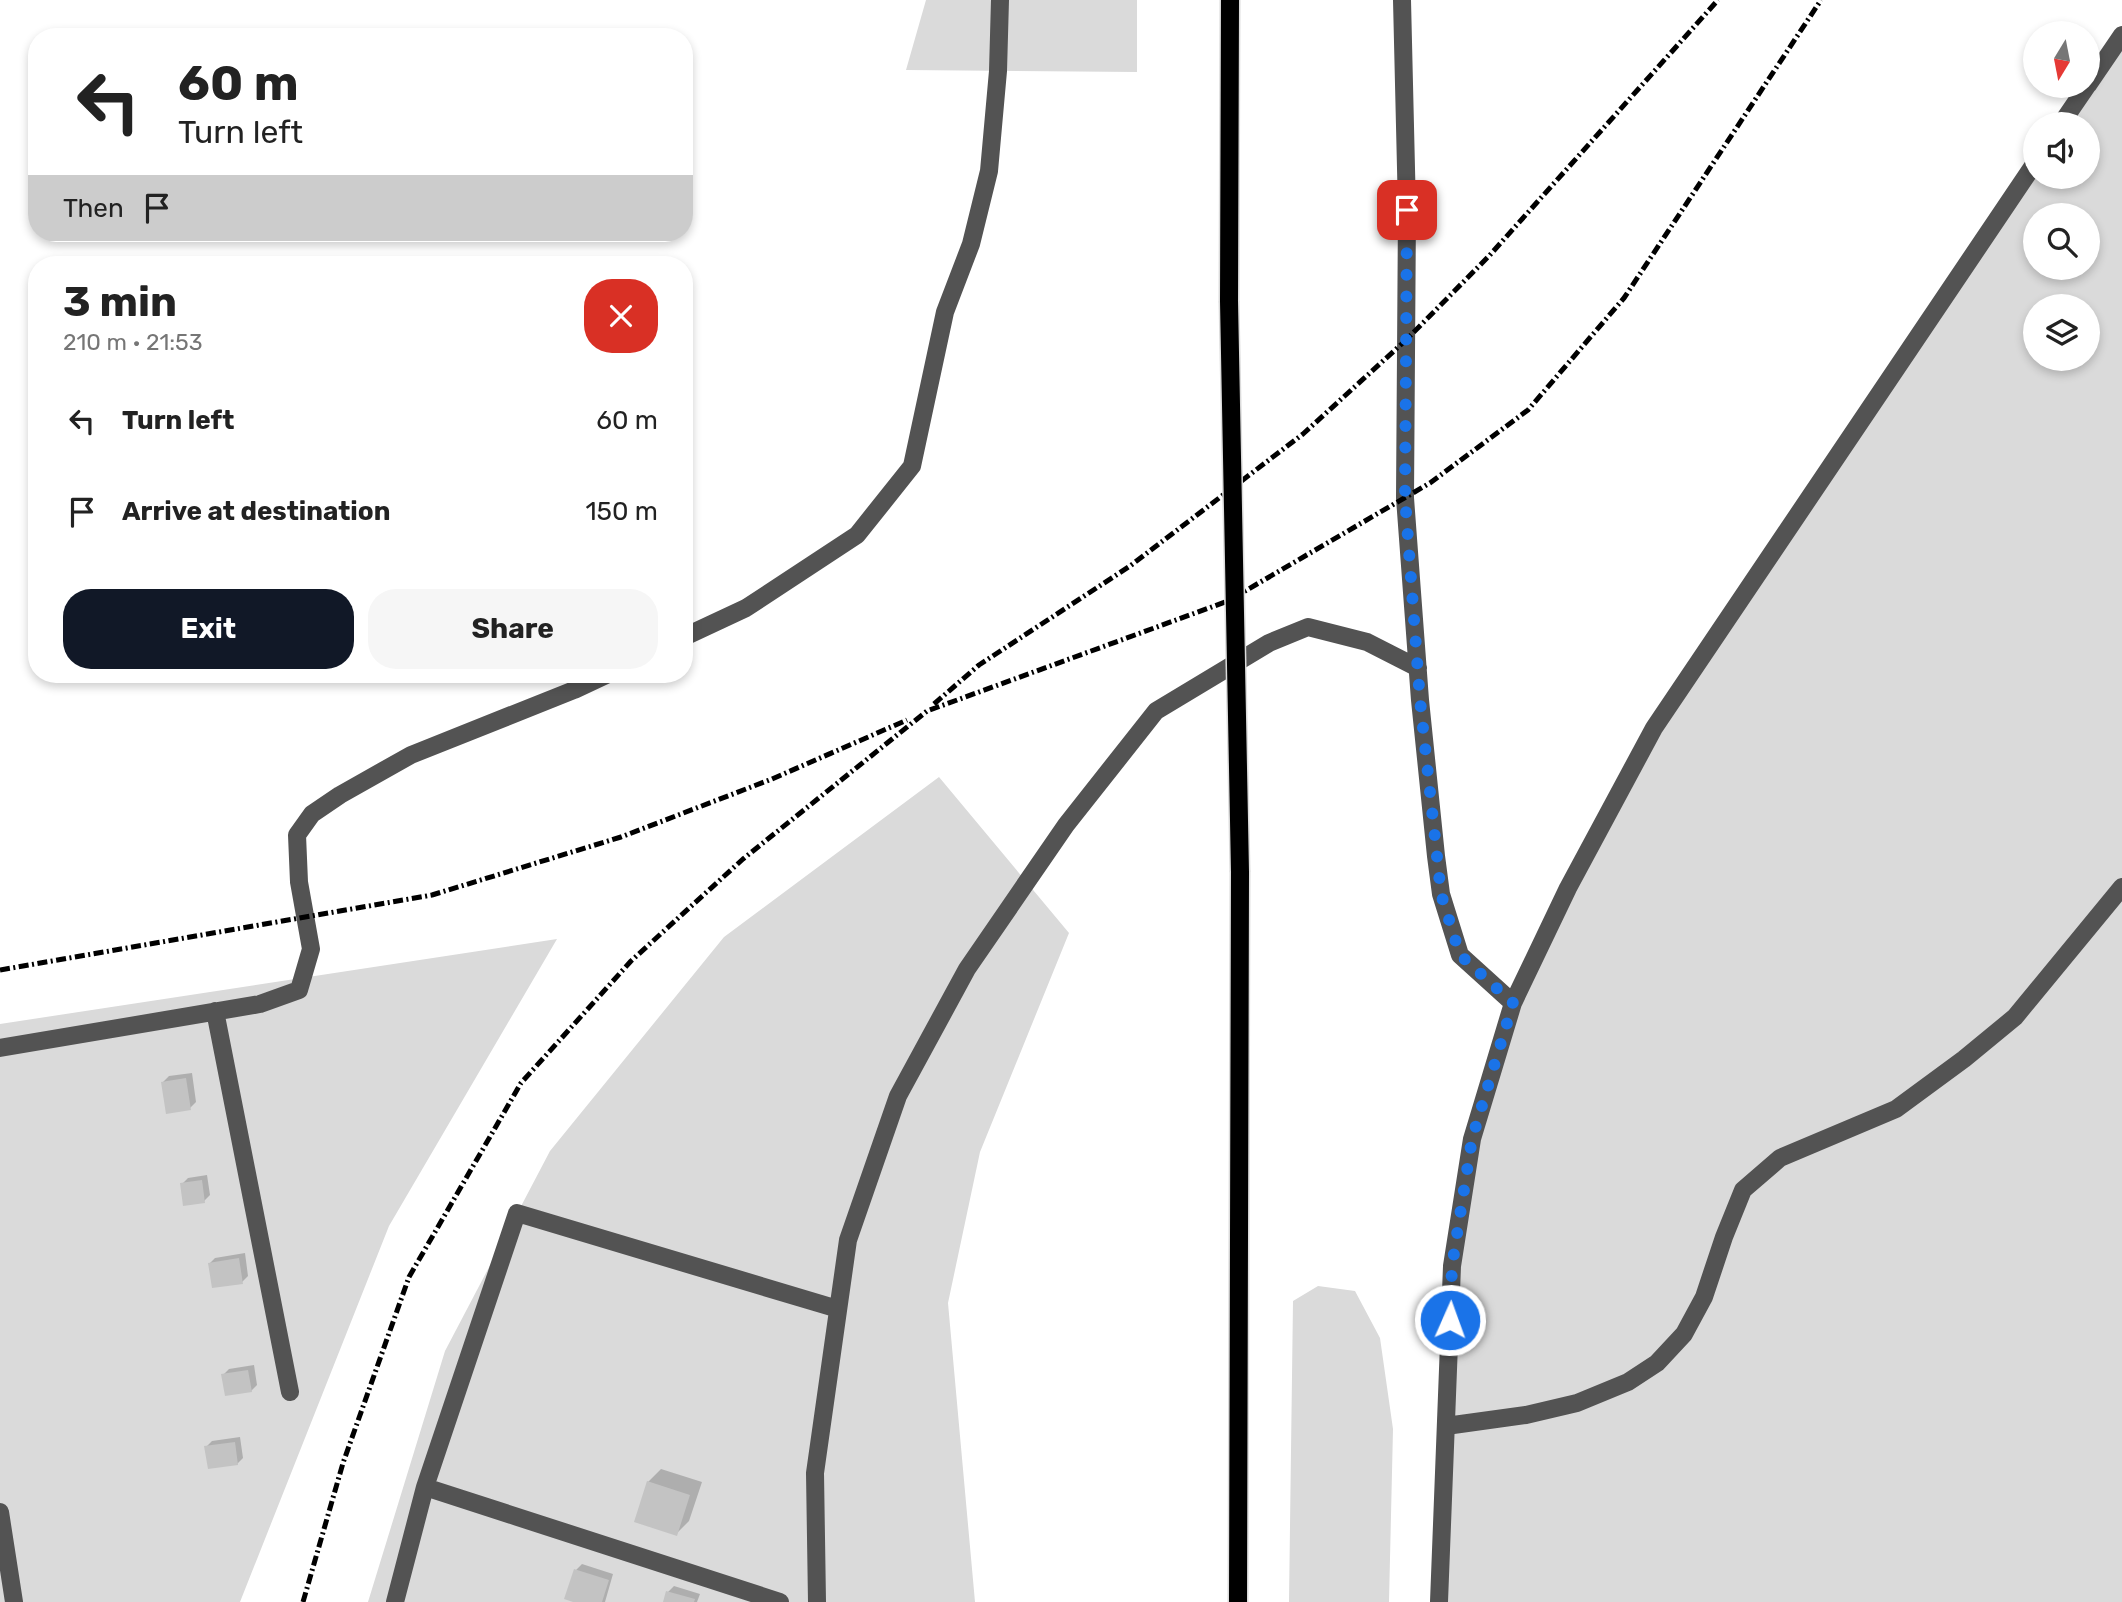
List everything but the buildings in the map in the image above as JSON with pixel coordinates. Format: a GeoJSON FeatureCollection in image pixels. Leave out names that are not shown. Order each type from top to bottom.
{"type":"FeatureCollection","features":[{"type":"Feature","properties":{"kind":"main road"},"geometry":{"type":"LineString","coordinates":[[1230,0],[1229,301],[1240,872],[1238,1602]]}},
{"type":"Feature","properties":{"kind":"lane"},"geometry":{"type":"LineString","coordinates":[[693,633],[746,608],[857,535],[912,467],[945,312],[971,244],[989,171],[998,71],[1000,0]]}},
{"type":"Feature","properties":{"kind":"lane"},"geometry":{"type":"LineString","coordinates":[[1402,0],[1407,210],[1405,498],[1418,668],[1441,894],[1460,955],[1513,1003]]}},
{"type":"Feature","properties":{"kind":"lane"},"geometry":{"type":"LineString","coordinates":[[2100,67],[2122,34]]}},
{"type":"Feature","properties":{"kind":"lane"},"geometry":{"type":"LineString","coordinates":[[1439,1602],[1452,1266],[1472,1139],[1513,1003],[1568,888],[1654,728],[2023,181]]}},
{"type":"Feature","properties":{"kind":"lane"},"geometry":{"type":"LineString","coordinates":[[817,1602],[815,1473],[848,1240],[898,1096],[967,969],[1066,825],[1156,711],[1269,643],[1308,627],[1367,642],[1418,668]]}},
{"type":"Feature","properties":{"kind":"lane"},"geometry":{"type":"LineString","coordinates":[[0,1048],[215,1012],[260,1003],[299,990],[311,949],[299,882],[297,835],[312,814],[411,755],[589,683]]}},
{"type":"Feature","properties":{"kind":"lane"},"geometry":{"type":"LineString","coordinates":[[1446,1426],[1526,1415],[1577,1403],[1628,1382],[1657,1363],[1684,1334],[1704,1297],[1743,1191],[1780,1158],[1896,1109],[1964,1059],[2015,1017],[2122,887]]}},
{"type":"Feature","properties":{"kind":"lane"},"geometry":{"type":"LineString","coordinates":[[215,1012],[290,1392]]}},
{"type":"Feature","properties":{"kind":"lane"},"geometry":{"type":"LineString","coordinates":[[395,1602],[425,1487],[517,1213],[838,1308]]}},
{"type":"Feature","properties":{"kind":"lane"},"geometry":{"type":"LineString","coordinates":[[425,1487],[780,1602]]}},
{"type":"Feature","properties":{"kind":"lane"},"geometry":{"type":"LineString","coordinates":[[0,1512],[14,1602]]}},
{"type":"Feature","properties":{"kind":"shaded area"},"geometry":{"type":"Polygon","coordinates":[[[926,0],[1137,0],[1137,72],[906,70],[926,0]]]}},
{"type":"Feature","properties":{"kind":"shaded area"},"geometry":{"type":"Polygon","coordinates":[[[2122,35],[2122,1602],[1439,1602],[1452,1266],[1472,1139],[1513,1003],[1654,728],[2027,189],[2100,189],[2100,112],[2069,112],[2079,98],[2100,98],[2100,67],[2122,35]]]}},
{"type":"Feature","properties":{"kind":"shaded area"},"geometry":{"type":"Polygon","coordinates":[[[939,777],[1069,933],[980,1152],[948,1303],[975,1602],[368,1602],[445,1351],[550,1151],[724,937],[939,777]]]}},
{"type":"Feature","properties":{"kind":"shaded area"},"geometry":{"type":"Polygon","coordinates":[[[557,939],[389,1226],[240,1602],[0,1602],[0,1024],[557,939]]]}},
{"type":"Feature","properties":{"kind":"shaded area"},"geometry":{"type":"Polygon","coordinates":[[[1318,1286],[1355,1291],[1380,1338],[1393,1429],[1389,1602],[1289,1602],[1293,1301],[1318,1286]]]}},
{"type":"Feature","properties":{"kind":"railway"},"geometry":{"type":"LineString","coordinates":[[934,704],[979,665],[1130,566],[1303,434],[1406,340],[1489,256],[1718,0]]}},
{"type":"Feature","properties":{"kind":"railway"},"geometry":{"type":"LineString","coordinates":[[303,1602],[343,1463],[409,1277],[521,1083],[631,961],[743,859],[927,711],[1228,601],[1430,483],[1528,410],[1624,298],[1821,0]]}},
{"type":"Feature","properties":{"kind":"railway"},"geometry":{"type":"LineString","coordinates":[[0,970],[432,895],[621,837],[772,779],[907,720]]}},
{"type":"Feature","properties":{"kind":"route"},"geometry":{"type":"LineString","coordinates":[[1407,210],[1405,498],[1420,700],[1441,894],[1460,955],[1513,1003],[1472,1139],[1452,1266],[1450,1320]]}}]}
